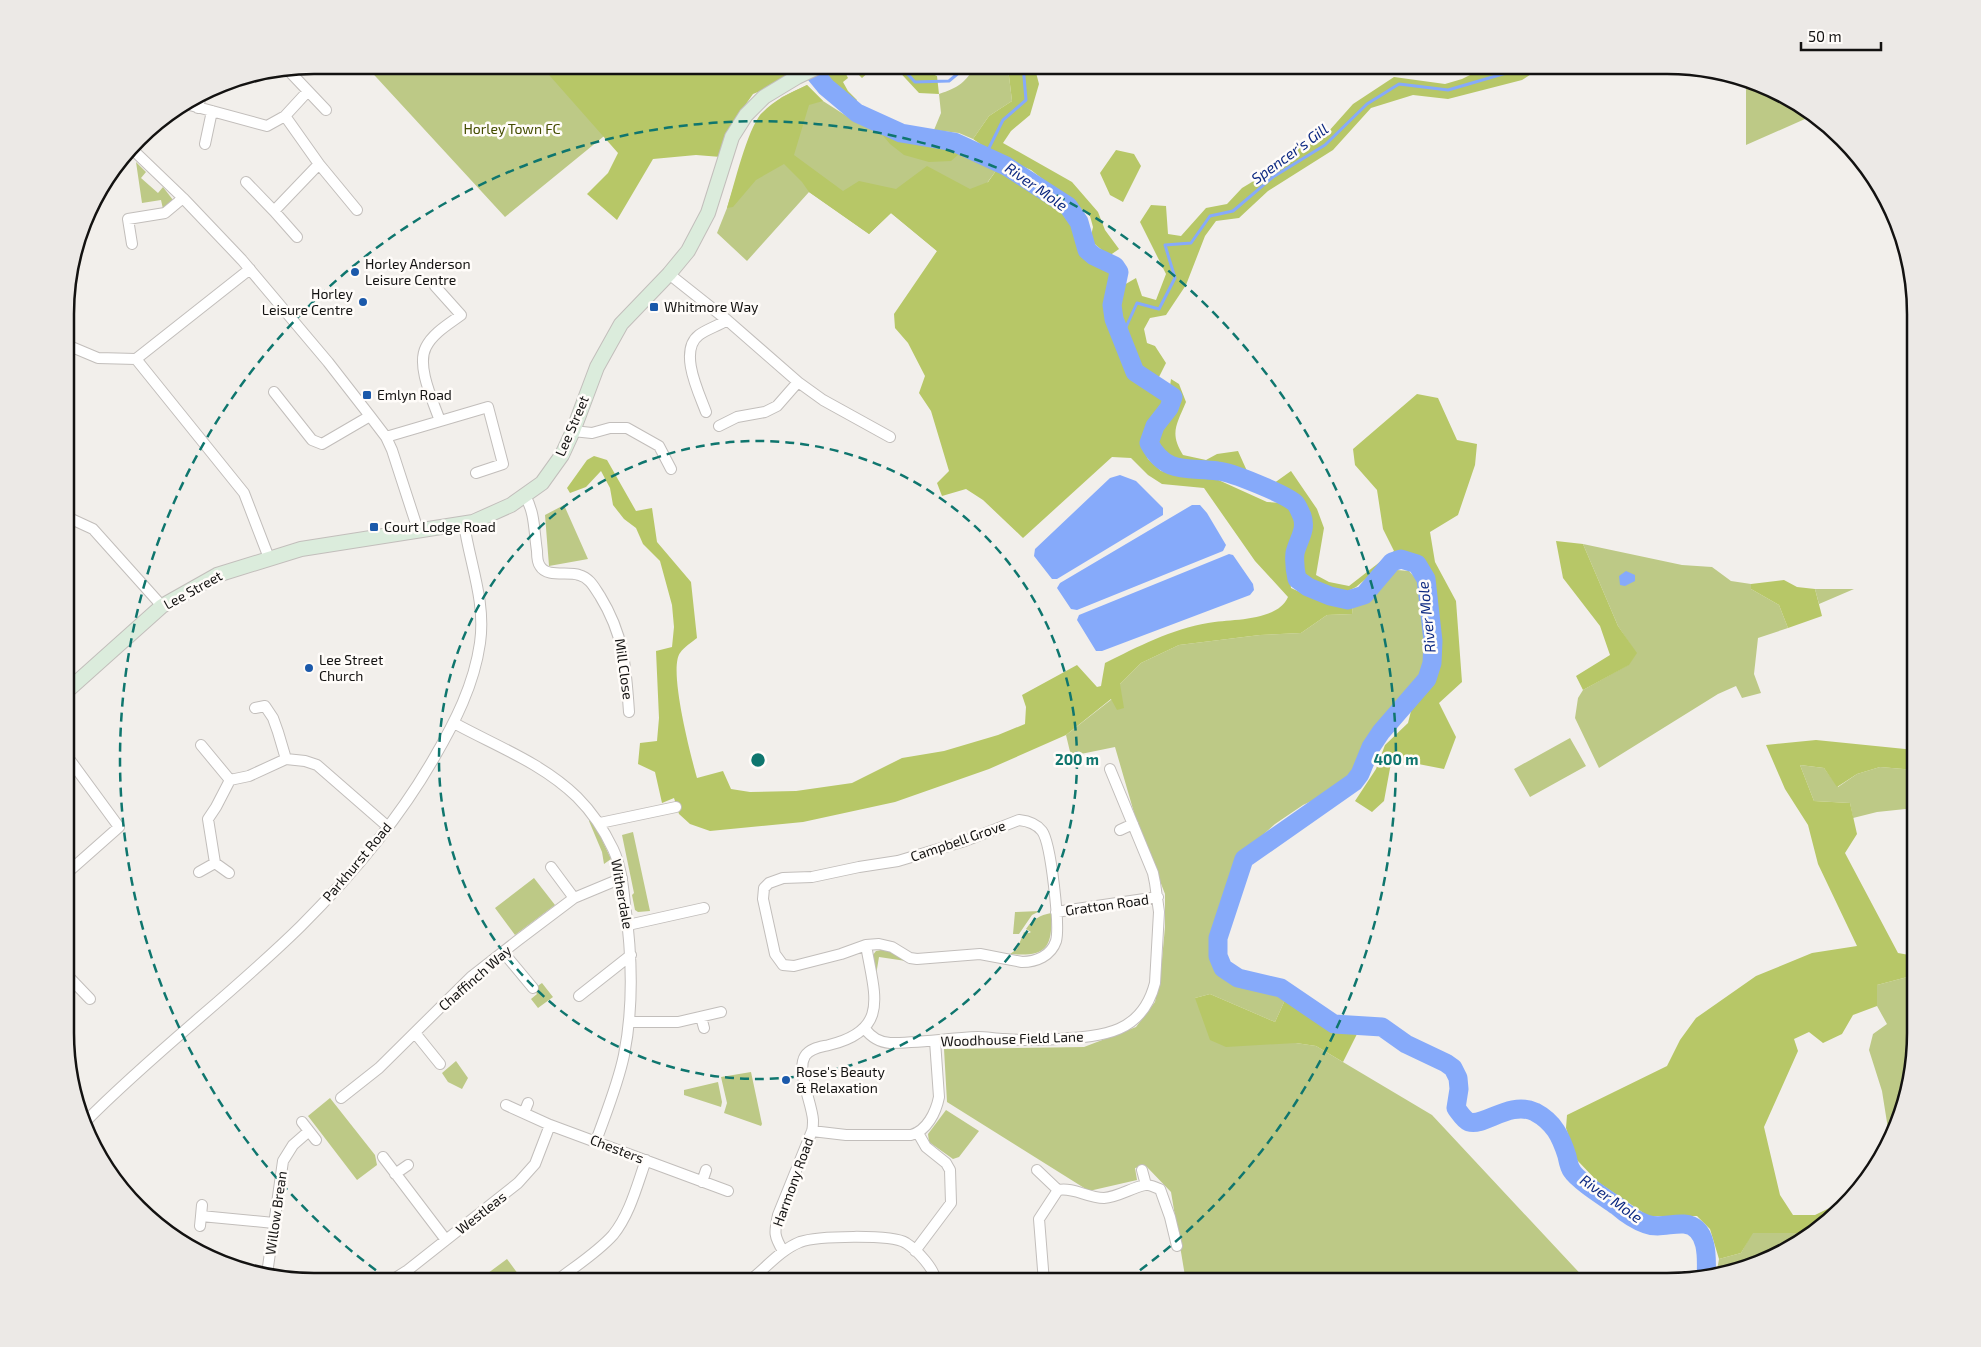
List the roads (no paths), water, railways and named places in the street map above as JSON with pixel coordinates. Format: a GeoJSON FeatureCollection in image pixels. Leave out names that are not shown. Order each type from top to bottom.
{"type":"FeatureCollection","features":[{"type":"Feature","properties":{"kind":"street","name":"Lee Street"},"geometry":{"type":"LineString","coordinates":[[74,685],[162,606],[218,575],[301,549],[464,524],[490,516],[542,483],[562,455],[573,431],[596,367],[620,324],[670,274],[688,251],[708,213],[732,137],[746,115],[764,97],[802,74]]}},
{"type":"Feature","properties":{"kind":"street"},"geometry":{"type":"LineString","coordinates":[[293,75],[326,110]]}},
{"type":"Feature","properties":{"kind":"street"},"geometry":{"type":"LineString","coordinates":[[193,106],[267,126],[285,116],[308,91]]}},
{"type":"Feature","properties":{"kind":"street"},"geometry":{"type":"LineString","coordinates":[[198,108],[199,103]]}},
{"type":"Feature","properties":{"kind":"street"},"geometry":{"type":"LineString","coordinates":[[205,144],[212,111]]}},
{"type":"Feature","properties":{"kind":"street"},"geometry":{"type":"LineString","coordinates":[[285,116],[318,164],[357,210]]}},
{"type":"Feature","properties":{"kind":"street"},"geometry":{"type":"LineString","coordinates":[[136,152],[183,198],[250,269],[328,362],[386,437],[402,477],[418,530]]}},
{"type":"Feature","properties":{"kind":"street"},"geometry":{"type":"LineString","coordinates":[[274,211],[318,164]]}},
{"type":"Feature","properties":{"kind":"street"},"geometry":{"type":"LineString","coordinates":[[246,182],[297,236]]}},
{"type":"Feature","properties":{"kind":"street"},"geometry":{"type":"LineString","coordinates":[[132,244],[128,219],[165,213],[183,198]]}},
{"type":"Feature","properties":{"kind":"street"},"geometry":{"type":"LineString","coordinates":[[74,348],[98,358],[136,359],[250,269]]}},
{"type":"Feature","properties":{"kind":"street"},"geometry":{"type":"LineString","coordinates":[[670,274],[727,320],[798,382],[823,400],[890,437]]}},
{"type":"Feature","properties":{"kind":"street"},"geometry":{"type":"LineString","coordinates":[[435,286],[461,315],[433,338],[427,345],[423,358],[425,374],[440,421]]}},
{"type":"Feature","properties":{"kind":"street"},"geometry":{"type":"LineString","coordinates":[[706,412],[692,376],[691,346],[699,335],[716,328],[727,320]]}},
{"type":"Feature","properties":{"kind":"street"},"geometry":{"type":"LineString","coordinates":[[136,359],[244,493],[269,558]]}},
{"type":"Feature","properties":{"kind":"street"},"geometry":{"type":"LineString","coordinates":[[719,426],[738,417],[765,412],[777,406],[798,382]]}},
{"type":"Feature","properties":{"kind":"street"},"geometry":{"type":"LineString","coordinates":[[274,392],[312,440],[322,444],[370,416]]}},
{"type":"Feature","properties":{"kind":"street"},"geometry":{"type":"LineString","coordinates":[[386,437],[488,407],[503,464],[476,473]]}},
{"type":"Feature","properties":{"kind":"street"},"geometry":{"type":"LineString","coordinates":[[573,431],[592,433],[610,428],[628,428],[659,446],[671,469]]}},
{"type":"Feature","properties":{"kind":"street","name":"Mill Close"},"geometry":{"type":"LineString","coordinates":[[524,496],[532,513],[540,567],[547,572],[570,573],[585,577],[593,584],[618,632],[626,670],[629,712]]}},
{"type":"Feature","properties":{"kind":"street"},"geometry":{"type":"LineString","coordinates":[[74,520],[93,529],[162,606]]}},
{"type":"Feature","properties":{"kind":"street","name":"Parkhurst Road"},"geometry":{"type":"LineString","coordinates":[[89,1118],[301,926],[350,874],[420,782],[454,723],[476,665],[481,622],[480,601],[464,524]]}},
{"type":"Feature","properties":{"kind":"street"},"geometry":{"type":"LineString","coordinates":[[264,704],[278,732],[286,760]]}},
{"type":"Feature","properties":{"kind":"street","name":"Witherdale"},"geometry":{"type":"LineString","coordinates":[[454,723],[534,763],[556,779],[577,797],[600,823],[614,850],[622,878],[631,955],[630,1022],[619,1074],[596,1141]]}},
{"type":"Feature","properties":{"kind":"street"},"geometry":{"type":"LineString","coordinates":[[201,745],[230,780]]}},
{"type":"Feature","properties":{"kind":"street"},"geometry":{"type":"LineString","coordinates":[[230,780],[249,776],[286,760],[305,761],[317,765],[387,826]]}},
{"type":"Feature","properties":{"kind":"street"},"geometry":{"type":"LineString","coordinates":[[74,766],[119,827],[74,867]]}},
{"type":"Feature","properties":{"kind":"street","name":"Woodhouse Field Lane"},"geometry":{"type":"LineString","coordinates":[[865,1029],[881,1042],[890,1044],[979,1037],[1024,1040],[1091,1037],[1123,1028],[1140,1014],[1152,994],[1155,983],[1158,943],[1158,897],[1153,873],[1110,770]]}},
{"type":"Feature","properties":{"kind":"street"},"geometry":{"type":"LineString","coordinates":[[229,873],[215,863],[208,819],[230,780]]}},
{"type":"Feature","properties":{"kind":"street"},"geometry":{"type":"LineString","coordinates":[[600,823],[676,807]]}},
{"type":"Feature","properties":{"kind":"street","name":"Campbell Grove"},"geometry":{"type":"LineString","coordinates":[[1026,821],[1038,827],[1047,839],[1056,912],[1057,935],[1055,943],[1047,954],[1028,962],[980,954],[917,959],[910,958],[886,945],[866,945],[794,966],[783,965],[775,954],[763,899],[764,888],[769,883],[783,878],[812,877],[898,861],[965,841],[1012,822],[1026,821]]}},
{"type":"Feature","properties":{"kind":"street"},"geometry":{"type":"LineString","coordinates":[[1120,830],[1133,824]]}},
{"type":"Feature","properties":{"kind":"street"},"geometry":{"type":"LineString","coordinates":[[199,872],[215,863]]}},
{"type":"Feature","properties":{"kind":"street"},"geometry":{"type":"LineString","coordinates":[[551,867],[574,898]]}},
{"type":"Feature","properties":{"kind":"street","name":"Chaffinch Way"},"geometry":{"type":"LineString","coordinates":[[341,1098],[379,1068],[471,977],[574,898],[622,878]]}},
{"type":"Feature","properties":{"kind":"street","name":"Gratton Road"},"geometry":{"type":"LineString","coordinates":[[1056,912],[1158,897]]}},
{"type":"Feature","properties":{"kind":"street"},"geometry":{"type":"LineString","coordinates":[[628,925],[704,908]]}},
{"type":"Feature","properties":{"kind":"street"},"geometry":{"type":"LineString","coordinates":[[865,1029],[875,1003],[866,945]]}},
{"type":"Feature","properties":{"kind":"street"},"geometry":{"type":"LineString","coordinates":[[503,952],[532,988]]}},
{"type":"Feature","properties":{"kind":"street"},"geometry":{"type":"LineString","coordinates":[[579,996],[631,955]]}},
{"type":"Feature","properties":{"kind":"street"},"geometry":{"type":"LineString","coordinates":[[74,982],[90,999]]}},
{"type":"Feature","properties":{"kind":"street"},"geometry":{"type":"LineString","coordinates":[[630,1022],[702,1022],[722,1012]]}},
{"type":"Feature","properties":{"kind":"street","name":"Harmony Road"},"geometry":{"type":"LineString","coordinates":[[784,1251],[775,1236],[778,1215],[812,1131],[813,1120],[802,1070],[805,1056],[817,1048],[856,1036],[865,1029]]}},
{"type":"Feature","properties":{"kind":"street"},"geometry":{"type":"LineString","coordinates":[[415,1033],[440,1064]]}},
{"type":"Feature","properties":{"kind":"street"},"geometry":{"type":"LineString","coordinates":[[812,1131],[846,1135],[911,1135],[918,1133],[923,1129],[938,1106],[935,1041]]}},
{"type":"Feature","properties":{"kind":"street"},"geometry":{"type":"LineString","coordinates":[[524,1114],[528,1103]]}},
{"type":"Feature","properties":{"kind":"street","name":"Chesters"},"geometry":{"type":"LineString","coordinates":[[506,1105],[550,1125],[728,1192]]}},
{"type":"Feature","properties":{"kind":"street"},"geometry":{"type":"LineString","coordinates":[[302,1122],[316,1140]]}},
{"type":"Feature","properties":{"kind":"street","name":"Westleas"},"geometry":{"type":"LineString","coordinates":[[401,1273],[518,1183],[536,1164],[550,1125]]}},
{"type":"Feature","properties":{"kind":"street","name":"Willow Brean"},"geometry":{"type":"LineString","coordinates":[[268,1269],[283,1161],[293,1145],[309,1131]]}},
{"type":"Feature","properties":{"kind":"street"},"geometry":{"type":"LineString","coordinates":[[915,1251],[951,1203],[950,1170],[946,1163],[926,1147],[918,1133]]}},
{"type":"Feature","properties":{"kind":"street"},"geometry":{"type":"LineString","coordinates":[[383,1157],[446,1240]]}},
{"type":"Feature","properties":{"kind":"street"},"geometry":{"type":"LineString","coordinates":[[568,1273],[613,1235],[632,1201],[646,1160]]}},
{"type":"Feature","properties":{"kind":"street"},"geometry":{"type":"LineString","coordinates":[[395,1174],[408,1165]]}},
{"type":"Feature","properties":{"kind":"street"},"geometry":{"type":"LineString","coordinates":[[702,1182],[706,1170]]}},
{"type":"Feature","properties":{"kind":"street"},"geometry":{"type":"LineString","coordinates":[[1037,1170],[1058,1190]]}},
{"type":"Feature","properties":{"kind":"street"},"geometry":{"type":"LineString","coordinates":[[1142,1170],[1146,1185]]}},
{"type":"Feature","properties":{"kind":"street"},"geometry":{"type":"LineString","coordinates":[[1043,1273],[1039,1219],[1058,1190],[1066,1188],[1088,1196],[1105,1198],[1129,1192],[1146,1185],[1160,1189],[1170,1217],[1177,1246]]}},
{"type":"Feature","properties":{"kind":"street"},"geometry":{"type":"LineString","coordinates":[[202,1205],[200,1221],[274,1223]]}},
{"type":"Feature","properties":{"kind":"street"},"geometry":{"type":"LineString","coordinates":[[761,1273],[784,1251],[800,1242],[820,1238],[897,1240],[907,1243],[928,1264],[934,1273]]}},
{"type":"Feature","properties":{"kind":"water"},"geometry":{"type":"Polygon","coordinates":[[[1120,475],[1136,481],[1163,508],[1163,515],[1057,579],[1052,579],[1034,556],[1035,549],[1110,478],[1120,475]]]}},
{"type":"Feature","properties":{"kind":"water"},"geometry":{"type":"Polygon","coordinates":[[[1192,505],[1200,505],[1207,513],[1226,545],[1223,551],[1077,610],[1071,609],[1057,588],[1060,583],[1192,505]]]}},
{"type":"Feature","properties":{"kind":"water"},"geometry":{"type":"Polygon","coordinates":[[[1229,554],[1233,555],[1253,584],[1254,590],[1250,595],[1102,651],[1096,651],[1077,620],[1079,615],[1229,554]]]}},
{"type":"Feature","properties":{"kind":"water"},"geometry":{"type":"Polygon","coordinates":[[[1626,571],[1635,575],[1635,581],[1625,586],[1620,585],[1619,576],[1626,571]]]}},
{"type":"Feature","properties":{"kind":"waterway","name":"River Mole"},"geometry":{"type":"LineString","coordinates":[[815,74],[826,87],[857,113],[901,133],[954,142],[1006,166],[1068,206],[1079,222],[1087,250],[1094,256],[1115,266],[1119,272],[1112,305],[1114,319],[1135,372],[1173,397],[1169,408],[1155,426],[1149,443],[1156,453],[1170,465],[1178,468],[1225,472],[1270,489],[1295,503],[1303,521],[1302,535],[1295,553],[1297,579],[1308,587],[1330,596],[1348,600],[1364,595],[1392,562],[1401,559],[1417,564],[1426,579],[1433,641],[1432,663],[1427,679],[1381,732],[1371,747],[1360,774],[1354,782],[1244,859],[1218,938],[1218,956],[1223,968],[1238,978],[1281,988],[1334,1024],[1382,1027],[1406,1044],[1446,1063],[1453,1068],[1458,1078],[1459,1089],[1456,1108],[1463,1118],[1469,1122],[1475,1123],[1516,1109],[1526,1109],[1542,1116],[1552,1125],[1559,1136],[1572,1171],[1593,1189],[1630,1216],[1646,1224],[1656,1226],[1684,1224],[1692,1226],[1698,1231],[1705,1245],[1706,1270]]}},
{"type":"Feature","properties":{"kind":"waterway"},"geometry":{"type":"LineString","coordinates":[[907,74],[915,82],[949,81],[957,74]]}},
{"type":"Feature","properties":{"kind":"waterway"},"geometry":{"type":"LineString","coordinates":[[985,156],[1003,120],[1026,100],[1024,74]]}},
{"type":"Feature","properties":{"kind":"waterway","name":"Spencer's Gill"},"geometry":{"type":"LineString","coordinates":[[1121,338],[1137,303],[1159,309],[1175,278],[1165,245],[1191,243],[1210,216],[1233,211],[1273,177],[1325,145],[1367,104],[1399,84],[1448,90],[1503,74]]}},
{"type":"Feature","properties":{"kind":"place","name":"Horley Anderson Leisure Centre"},"geometry":{"type":"Point","coordinates":[355,272]}},
{"type":"Feature","properties":{"kind":"place","name":"Horley Leisure Centre"},"geometry":{"type":"Point","coordinates":[363,302]}},
{"type":"Feature","properties":{"kind":"place","name":"Whitmore Way"},"geometry":{"type":"Point","coordinates":[654,307]}},
{"type":"Feature","properties":{"kind":"place","name":"Emlyn Road"},"geometry":{"type":"Point","coordinates":[367,395]}},
{"type":"Feature","properties":{"kind":"place","name":"Court Lodge Road"},"geometry":{"type":"Point","coordinates":[374,527]}},
{"type":"Feature","properties":{"kind":"place","name":"Lee Street Church"},"geometry":{"type":"Point","coordinates":[309,668]}},
{"type":"Feature","properties":{"kind":"place","name":"Rose's Beauty & Relaxation"},"geometry":{"type":"Point","coordinates":[786,1080]}},
{"type":"Feature","properties":{"kind":"park label","name":"Horley Town FC"},"geometry":{"type":"Point","coordinates":[512,129]}}]}
